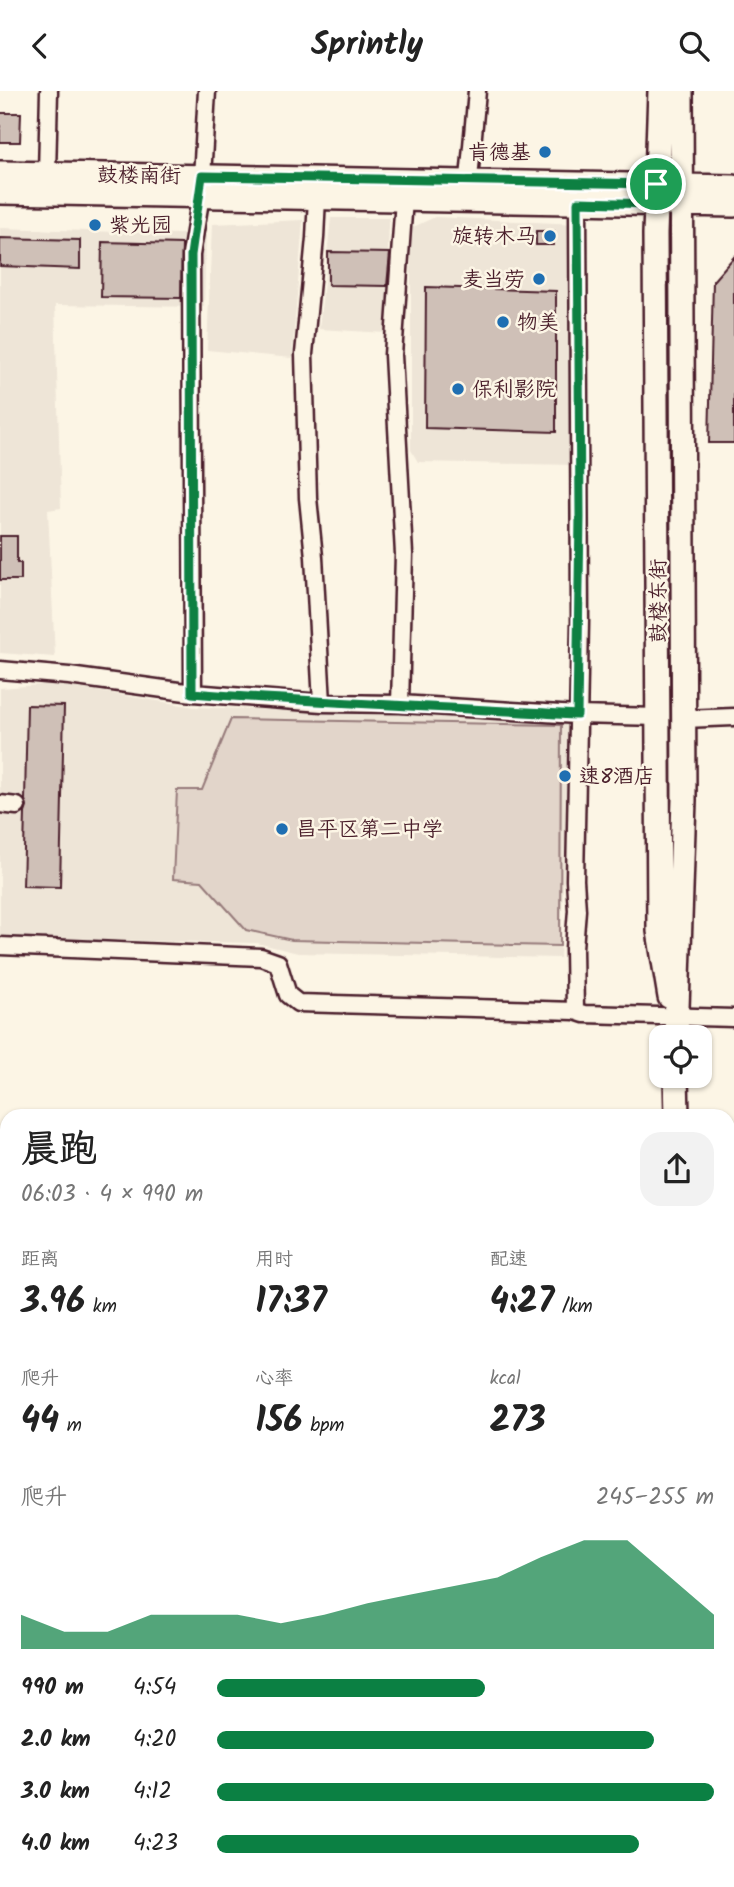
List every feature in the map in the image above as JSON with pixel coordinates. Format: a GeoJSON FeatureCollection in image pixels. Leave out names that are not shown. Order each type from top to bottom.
{"type":"FeatureCollection","features":[{"type":"Feature","properties":{"kind":"street"},"geometry":{"type":"LineString","coordinates":[[47,174],[49,91]]}},
{"type":"Feature","properties":{"kind":"street"},"geometry":{"type":"LineString","coordinates":[[192,693],[191,255],[201,186],[207,91]]}},
{"type":"Feature","properties":{"kind":"street"},"geometry":{"type":"LineString","coordinates":[[468,191],[477,91]]}},
{"type":"Feature","properties":{"kind":"street","name":"鼓楼东街"},"geometry":{"type":"LineString","coordinates":[[660,91],[656,194],[659,931],[675,1025]]}},
{"type":"Feature","properties":{"kind":"street","name":"鼓楼东街"},"geometry":{"type":"LineString","coordinates":[[675,1025],[681,929],[684,719],[681,91]]}},
{"type":"Feature","properties":{"kind":"street","name":"鼓楼南街"},"geometry":{"type":"LineString","coordinates":[[0,173],[47,174],[317,197],[404,199],[468,191],[578,202],[656,194]]}},
{"type":"Feature","properties":{"kind":"street","name":"鼓楼南街"},"geometry":{"type":"LineString","coordinates":[[0,192],[201,186],[656,194]]}},
{"type":"Feature","properties":{"kind":"street"},"geometry":{"type":"LineString","coordinates":[[681,195],[734,187]]}},
{"type":"Feature","properties":{"kind":"street"},"geometry":{"type":"LineString","coordinates":[[656,194],[681,195],[734,205]]}},
{"type":"Feature","properties":{"kind":"street"},"geometry":{"type":"LineString","coordinates":[[317,197],[316,238],[304,354],[308,498],[314,557],[321,703]]}},
{"type":"Feature","properties":{"kind":"street"},"geometry":{"type":"LineString","coordinates":[[400,704],[404,554],[393,355],[404,199]]}},
{"type":"Feature","properties":{"kind":"street"},"geometry":{"type":"LineString","coordinates":[[575,1011],[580,524],[578,202]]}},
{"type":"Feature","properties":{"kind":"street"},"geometry":{"type":"LineString","coordinates":[[0,670],[69,676],[192,693],[321,703],[400,704],[577,715],[659,717]]}},
{"type":"Feature","properties":{"kind":"street"},"geometry":{"type":"LineString","coordinates":[[684,719],[734,716]]}},
{"type":"Feature","properties":{"kind":"street"},"geometry":{"type":"LineString","coordinates":[[0,804],[17,806]]}},
{"type":"Feature","properties":{"kind":"street"},"geometry":{"type":"LineString","coordinates":[[0,946],[261,957],[278,963],[288,995],[298,1003],[575,1011],[661,1025]]}},
{"type":"Feature","properties":{"kind":"street"},"geometry":{"type":"LineString","coordinates":[[688,1025],[734,1018]]}},
{"type":"Feature","properties":{"kind":"street"},"geometry":{"type":"LineString","coordinates":[[676,1088],[677,1109]]}},
{"type":"Feature","properties":{"kind":"shaded area"},"geometry":{"type":"Polygon","coordinates":[[[435,217],[576,224],[576,465],[418,462],[411,450],[411,228],[435,217]]]}},
{"type":"Feature","properties":{"kind":"shaded area"},"geometry":{"type":"Polygon","coordinates":[[[331,218],[389,218],[386,333],[319,329],[331,218]]]}},
{"type":"Feature","properties":{"kind":"shaded area"},"geometry":{"type":"Polygon","coordinates":[[[303,220],[292,358],[207,350],[212,224],[303,220]]]}},
{"type":"Feature","properties":{"kind":"shaded area"},"geometry":{"type":"Polygon","coordinates":[[[0,228],[206,235],[204,307],[55,305],[61,508],[48,510],[55,657],[0,653],[0,228]]]}},
{"type":"Feature","properties":{"kind":"shaded area","name":"昌平区第二中学"},"geometry":{"type":"Polygon","coordinates":[[[52,684],[195,707],[570,720],[560,958],[298,953],[257,943],[0,938],[0,688],[52,684]]]}},
{"type":"Feature","properties":{"kind":"shaded area"},"geometry":{"type":"Polygon","coordinates":[[[231,719],[561,725],[560,946],[292,940],[246,930],[202,881],[173,879],[177,790],[202,790],[231,719]]]}},
{"type":"Feature","properties":{"kind":"building"},"geometry":{"type":"Polygon","coordinates":[[[0,113],[21,113],[20,142],[0,142],[0,113]]]}},
{"type":"Feature","properties":{"kind":"building","name":"旋转木马"},"geometry":{"type":"Polygon","coordinates":[[[536,231],[554,231],[553,245],[536,245],[536,231]]]}},
{"type":"Feature","properties":{"kind":"building"},"geometry":{"type":"Polygon","coordinates":[[[0,238],[80,240],[80,269],[0,266],[0,238]]]}},
{"type":"Feature","properties":{"kind":"building"},"geometry":{"type":"Polygon","coordinates":[[[102,242],[182,244],[181,298],[101,297],[102,242]]]}},
{"type":"Feature","properties":{"kind":"building"},"geometry":{"type":"Polygon","coordinates":[[[328,252],[390,253],[387,286],[328,285],[328,252]]]}},
{"type":"Feature","properties":{"kind":"building"},"geometry":{"type":"Polygon","coordinates":[[[734,257],[734,443],[709,443],[713,281],[734,257]]]}},
{"type":"Feature","properties":{"kind":"building"},"geometry":{"type":"Polygon","coordinates":[[[426,287],[556,291],[556,432],[425,428],[426,287]]]}},
{"type":"Feature","properties":{"kind":"building"},"geometry":{"type":"Polygon","coordinates":[[[0,536],[17,536],[17,563],[21,563],[21,580],[0,580],[0,536]]]}},
{"type":"Feature","properties":{"kind":"building"},"geometry":{"type":"Polygon","coordinates":[[[27,705],[64,706],[60,887],[23,886],[27,807],[27,705]]]}},
{"type":"Feature","properties":{"kind":"place","name":"肯德基"},"geometry":{"type":"Point","coordinates":[545,152]}},
{"type":"Feature","properties":{"kind":"place","name":"紫光园"},"geometry":{"type":"Point","coordinates":[95,225]}},
{"type":"Feature","properties":{"kind":"place","name":"旋转木马"},"geometry":{"type":"Point","coordinates":[550,236]}},
{"type":"Feature","properties":{"kind":"place","name":"麦当劳"},"geometry":{"type":"Point","coordinates":[539,279]}},
{"type":"Feature","properties":{"kind":"place","name":"物美"},"geometry":{"type":"Point","coordinates":[503,322]}},
{"type":"Feature","properties":{"kind":"place","name":"保利影院"},"geometry":{"type":"Point","coordinates":[458,389]}},
{"type":"Feature","properties":{"kind":"place","name":"速8酒店"},"geometry":{"type":"Point","coordinates":[565,776]}},
{"type":"Feature","properties":{"kind":"place","name":"昌平区第二中学"},"geometry":{"type":"Point","coordinates":[282,829]}},
{"type":"Feature","properties":{"kind":"route"},"geometry":{"type":"LineString","coordinates":[[202,176],[656,184],[655,204],[578,202],[580,621],[577,715],[400,704],[321,703],[192,693],[191,255],[202,176]]}}]}
